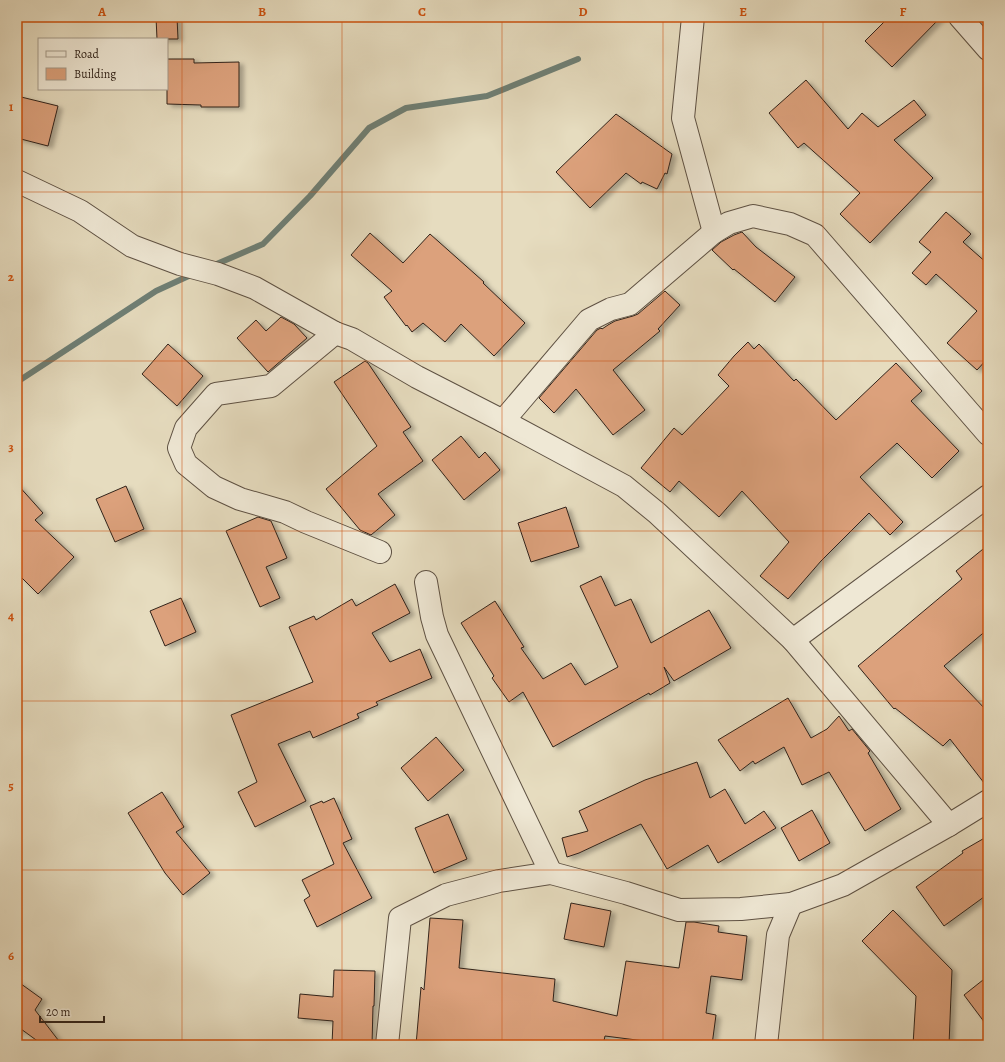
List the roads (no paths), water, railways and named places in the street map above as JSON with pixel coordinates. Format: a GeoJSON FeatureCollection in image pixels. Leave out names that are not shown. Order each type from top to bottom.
{"type":"FeatureCollection","features":[{"type":"Feature","properties":{"kind":"street"},"geometry":{"type":"LineString","coordinates":[[692,17],[683,118],[714,232]]}},
{"type":"Feature","properties":{"kind":"street"},"geometry":{"type":"LineString","coordinates":[[960,17],[988,49]]}},
{"type":"Feature","properties":{"kind":"street"},"geometry":{"type":"LineString","coordinates":[[17,181],[80,211],[132,246],[180,264],[218,274],[255,288],[335,333],[352,339],[417,377],[624,486],[657,512],[793,640],[949,825]]}},
{"type":"Feature","properties":{"kind":"street"},"geometry":{"type":"LineString","coordinates":[[502,421],[589,320],[611,309],[630,304],[714,232],[729,223],[753,216],[790,224],[815,235],[988,434]]}},
{"type":"Feature","properties":{"kind":"street"},"geometry":{"type":"LineString","coordinates":[[335,333],[271,386],[216,394],[186,428],[179,448],[186,464],[214,487],[240,499],[285,512],[380,552]]}},
{"type":"Feature","properties":{"kind":"street"},"geometry":{"type":"LineString","coordinates":[[793,640],[988,496]]}},
{"type":"Feature","properties":{"kind":"street"},"geometry":{"type":"LineString","coordinates":[[426,582],[432,617],[437,634],[551,873]]}},
{"type":"Feature","properties":{"kind":"street"},"geometry":{"type":"LineString","coordinates":[[387,1045],[400,918],[446,895],[499,881],[551,873],[626,893],[679,910],[741,909],[791,904],[843,885],[949,825],[988,801]]}},
{"type":"Feature","properties":{"kind":"street"},"geometry":{"type":"LineString","coordinates":[[766,1045],[778,935],[791,904]]}},
{"type":"Feature","properties":{"kind":"waterway"},"geometry":{"type":"LineString","coordinates":[[212,266],[263,244],[310,196],[369,128],[406,108],[487,96],[578,59]]}},
{"type":"Feature","properties":{"kind":"waterway"},"geometry":{"type":"LineString","coordinates":[[17,382],[156,291],[193,274]]}}]}
